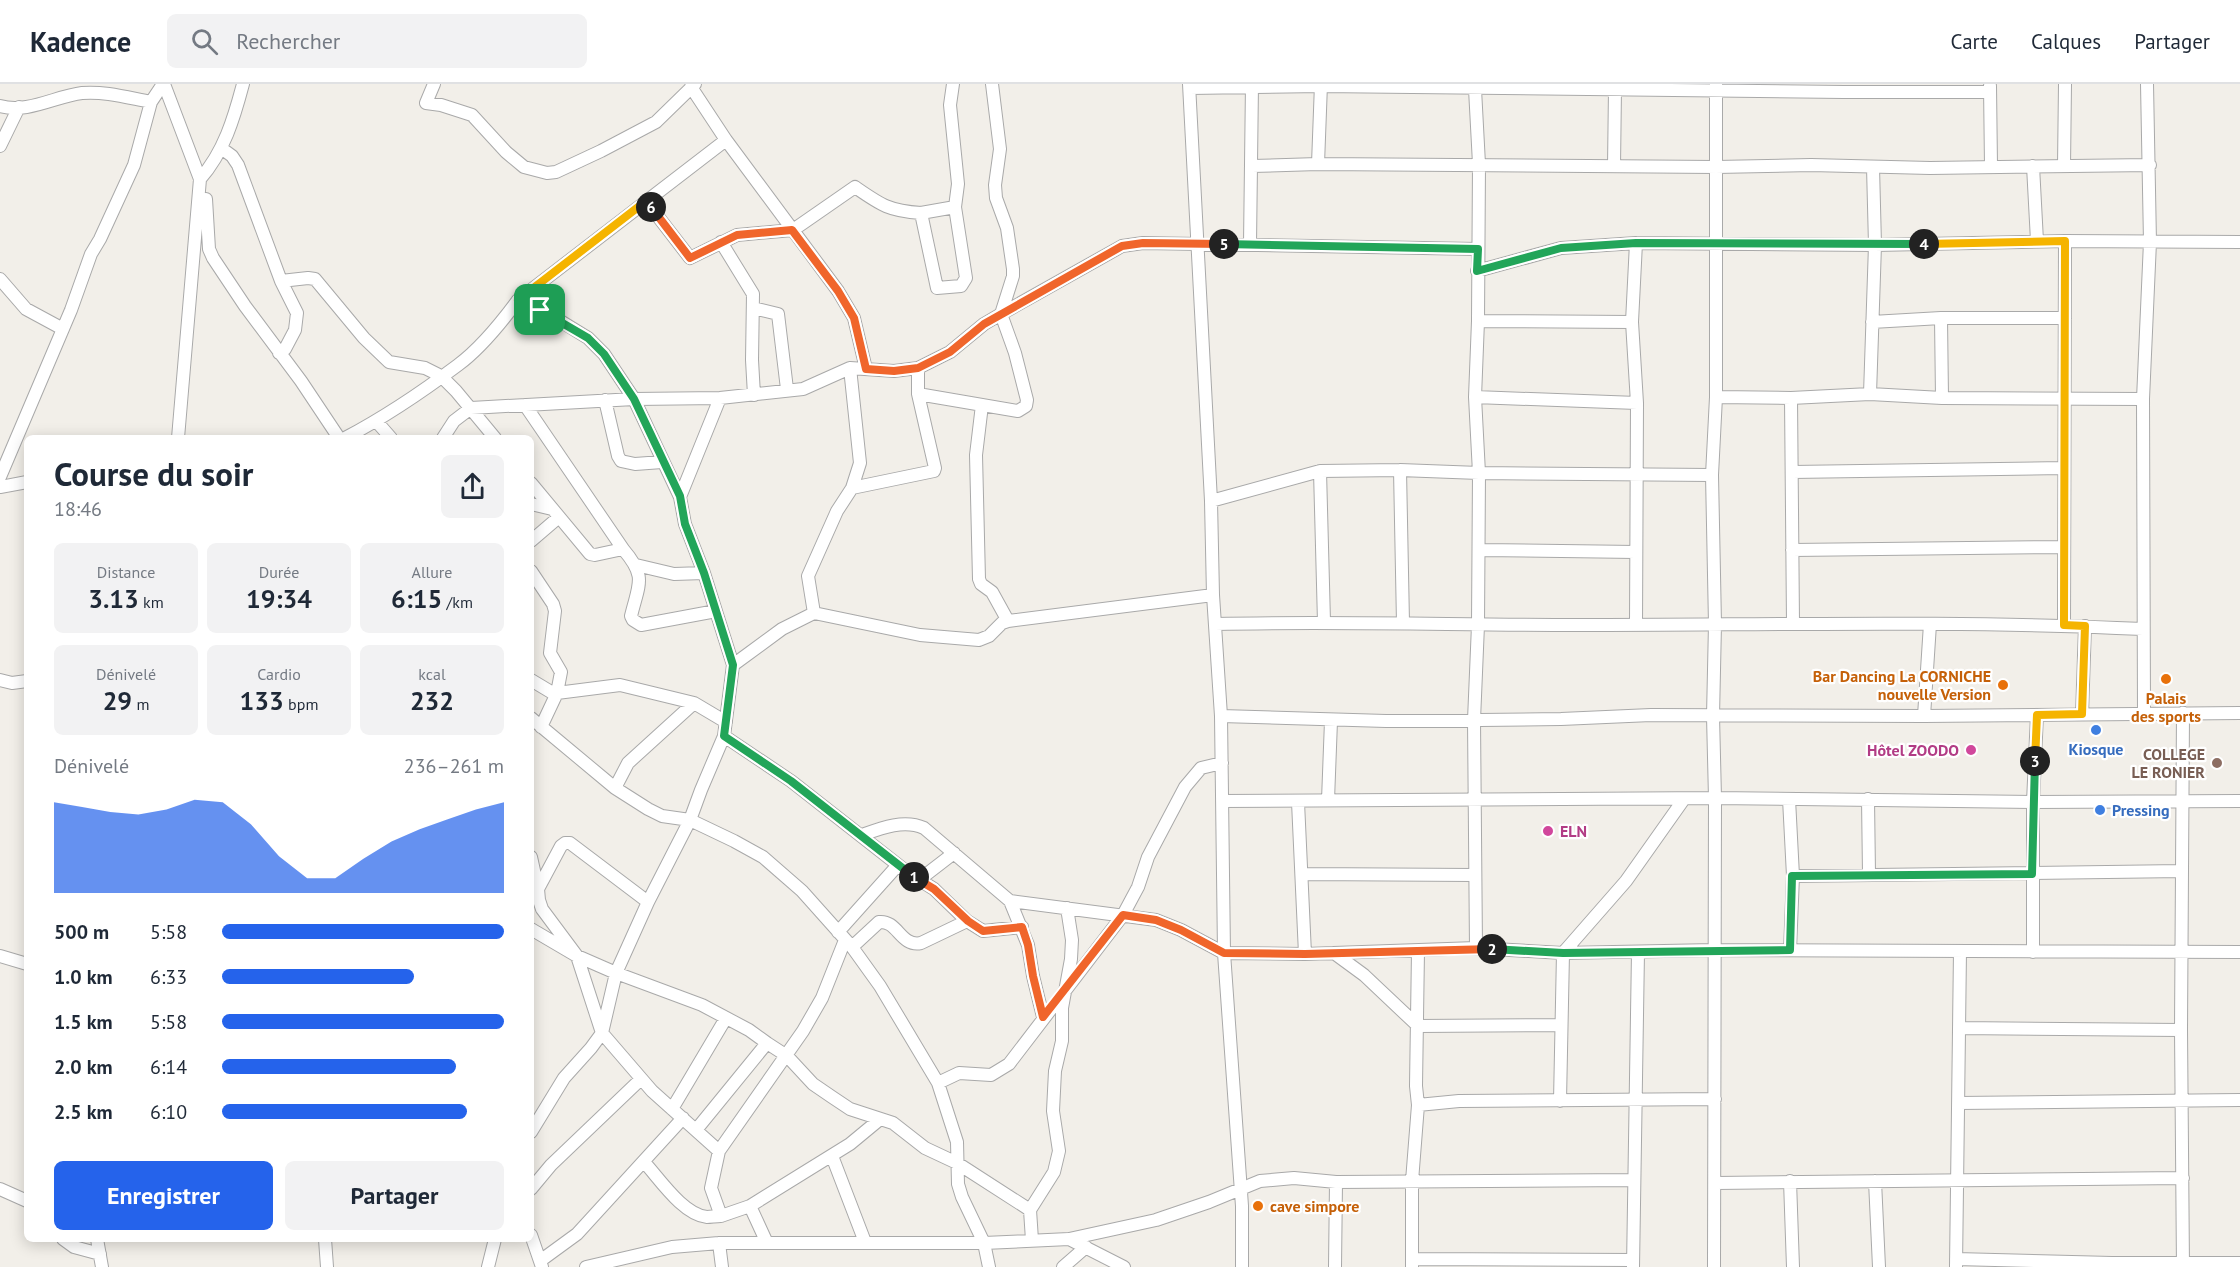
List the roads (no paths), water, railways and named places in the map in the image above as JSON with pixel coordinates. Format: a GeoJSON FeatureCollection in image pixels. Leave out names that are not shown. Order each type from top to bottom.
{"type":"FeatureCollection","features":[{"type":"Feature","properties":{"kind":"street"},"geometry":{"type":"LineString","coordinates":[[0,477],[63,329],[91,254],[134,165],[151,102],[163,84]]}},
{"type":"Feature","properties":{"kind":"street"},"geometry":{"type":"LineString","coordinates":[[163,84],[184,132],[206,199],[208,249],[245,306],[337,435]]}},
{"type":"Feature","properties":{"kind":"street"},"geometry":{"type":"LineString","coordinates":[[178,435],[200,183],[221,148],[243,84]]}},
{"type":"Feature","properties":{"kind":"street"},"geometry":{"type":"LineString","coordinates":[[434,84],[426,103],[441,105],[471,115],[506,152],[524,167],[547,173],[556,172],[601,151],[656,122],[665,116],[693,85],[726,140],[838,291],[854,318],[866,369]]}},
{"type":"Feature","properties":{"kind":"street"},"geometry":{"type":"LineString","coordinates":[[921,213],[937,288],[961,286],[966,278],[955,207],[958,184],[950,105],[953,84]]}},
{"type":"Feature","properties":{"kind":"street"},"geometry":{"type":"LineString","coordinates":[[918,394],[1018,411],[1026,406],[1027,400],[1015,353],[1001,314],[1013,270],[1006,228],[996,198],[995,185],[1000,149],[992,84]]}},
{"type":"Feature","properties":{"kind":"street"},"geometry":{"type":"LineString","coordinates":[[2064,166],[2065,84]]}},
{"type":"Feature","properties":{"kind":"street"},"geometry":{"type":"LineString","coordinates":[[2144,714],[2143,399],[2150,242],[2147,84]]}},
{"type":"Feature","properties":{"kind":"street"},"geometry":{"type":"LineString","coordinates":[[1250,244],[1252,85]]}},
{"type":"Feature","properties":{"kind":"street"},"geometry":{"type":"LineString","coordinates":[[1318,164],[1321,85]]}},
{"type":"Feature","properties":{"kind":"street"},"geometry":{"type":"LineString","coordinates":[[1242,1267],[1240,1188],[1224,953],[1221,716],[1213,595],[1211,501],[1190,86],[1990,88],[1990,166]]}},
{"type":"Feature","properties":{"kind":"street"},"geometry":{"type":"LineString","coordinates":[[1714,1267],[1716,1183],[1713,716],[1715,624],[1712,475],[1716,398],[1716,87]]}},
{"type":"Feature","properties":{"kind":"street"},"geometry":{"type":"LineString","coordinates":[[1475,88],[1479,164],[1475,397],[1479,473],[1479,624],[1474,720],[1476,948]]}},
{"type":"Feature","properties":{"kind":"street"},"geometry":{"type":"LineString","coordinates":[[1614,166],[1616,88]]}},
{"type":"Feature","properties":{"kind":"street"},"geometry":{"type":"LineString","coordinates":[[0,106],[19,107],[82,93],[151,102]]}},
{"type":"Feature","properties":{"kind":"street"},"geometry":{"type":"LineString","coordinates":[[0,146],[19,107]]}},
{"type":"Feature","properties":{"kind":"street"},"geometry":{"type":"LineString","coordinates":[[351,435],[410,401],[459,365],[496,328],[518,300],[726,140]]}},
{"type":"Feature","properties":{"kind":"street"},"geometry":{"type":"LineString","coordinates":[[221,148],[232,156],[238,165],[281,281],[297,314],[295,330],[285,349],[279,352]]}},
{"type":"Feature","properties":{"kind":"street"},"geometry":{"type":"LineString","coordinates":[[1252,166],[1479,164],[1716,167],[1811,165],[1930,168],[2150,165]]}},
{"type":"Feature","properties":{"kind":"street"},"geometry":{"type":"LineString","coordinates":[[2033,166],[2037,241]]}},
{"type":"Feature","properties":{"kind":"street"},"geometry":{"type":"LineString","coordinates":[[1870,394],[1875,245],[1874,167]]}},
{"type":"Feature","properties":{"kind":"street"},"geometry":{"type":"LineString","coordinates":[[646,201],[688,257],[695,257],[737,235],[792,230],[855,187],[889,209],[900,212],[921,213],[955,207]]}},
{"type":"Feature","properties":{"kind":"street"},"geometry":{"type":"LineString","coordinates":[[1477,271],[1561,248],[1636,243],[1875,245],[2037,241],[2240,242]]}},
{"type":"Feature","properties":{"kind":"street"},"geometry":{"type":"LineString","coordinates":[[2064,625],[2065,241]]}},
{"type":"Feature","properties":{"kind":"street"},"geometry":{"type":"LineString","coordinates":[[721,242],[753,294],[754,395]]}},
{"type":"Feature","properties":{"kind":"street"},"geometry":{"type":"LineString","coordinates":[[445,435],[454,421],[471,408],[605,400],[720,398],[754,395],[787,389],[803,389],[850,368],[894,371],[918,368],[950,352],[984,324],[1122,246],[1143,243],[1478,249]]}},
{"type":"Feature","properties":{"kind":"street"},"geometry":{"type":"LineString","coordinates":[[1636,243],[1632,322],[1637,403],[1636,625]]}},
{"type":"Feature","properties":{"kind":"street"},"geometry":{"type":"LineString","coordinates":[[0,279],[26,309],[63,329]]}},
{"type":"Feature","properties":{"kind":"street"},"geometry":{"type":"LineString","coordinates":[[281,281],[315,279],[350,322],[389,362],[425,368],[441,376],[493,435]]}},
{"type":"Feature","properties":{"kind":"street"},"geometry":{"type":"LineString","coordinates":[[518,300],[549,314],[588,338],[604,354],[634,399],[680,496],[685,524],[704,573],[733,665],[724,736],[690,820],[648,902],[616,973],[602,1033],[564,1078],[534,1127]]}},
{"type":"Feature","properties":{"kind":"street"},"geometry":{"type":"LineString","coordinates":[[753,308],[778,314],[787,389]]}},
{"type":"Feature","properties":{"kind":"street"},"geometry":{"type":"LineString","coordinates":[[1872,322],[1941,318],[2065,318]]}},
{"type":"Feature","properties":{"kind":"street"},"geometry":{"type":"LineString","coordinates":[[1941,318],[1942,398]]}},
{"type":"Feature","properties":{"kind":"street"},"geometry":{"type":"LineString","coordinates":[[1478,321],[1632,322]]}},
{"type":"Feature","properties":{"kind":"street"},"geometry":{"type":"LineString","coordinates":[[814,613],[807,576],[837,511],[852,488],[860,463],[850,368]]}},
{"type":"Feature","properties":{"kind":"street"},"geometry":{"type":"LineString","coordinates":[[852,488],[934,471],[918,394],[918,368]]}},
{"type":"Feature","properties":{"kind":"street"},"geometry":{"type":"LineString","coordinates":[[1716,398],[1791,398],[1870,394],[1942,398],[2143,399]]}},
{"type":"Feature","properties":{"kind":"street"},"geometry":{"type":"LineString","coordinates":[[1475,397],[1637,403]]}},
{"type":"Feature","properties":{"kind":"street"},"geometry":{"type":"LineString","coordinates":[[680,496],[720,398]]}},
{"type":"Feature","properties":{"kind":"street"},"geometry":{"type":"LineString","coordinates":[[1791,398],[1793,623]]}},
{"type":"Feature","properties":{"kind":"street"},"geometry":{"type":"LineString","coordinates":[[605,400],[621,461],[635,464],[662,462]]}},
{"type":"Feature","properties":{"kind":"street"},"geometry":{"type":"LineString","coordinates":[[525,405],[636,565],[640,582],[631,616],[637,623],[716,611]]}},
{"type":"Feature","properties":{"kind":"street"},"geometry":{"type":"LineString","coordinates":[[982,405],[976,455],[979,579],[981,584],[992,592],[1008,621]]}},
{"type":"Feature","properties":{"kind":"street"},"geometry":{"type":"LineString","coordinates":[[377,422],[388,435]]}},
{"type":"Feature","properties":{"kind":"street"},"geometry":{"type":"LineString","coordinates":[[1792,472],[2063,468]]}},
{"type":"Feature","properties":{"kind":"street"},"geometry":{"type":"LineString","coordinates":[[1211,501],[1320,471],[1400,470],[1712,475]]}},
{"type":"Feature","properties":{"kind":"street"},"geometry":{"type":"LineString","coordinates":[[1400,470],[1403,623]]}},
{"type":"Feature","properties":{"kind":"street"},"geometry":{"type":"LineString","coordinates":[[1320,471],[1324,622]]}},
{"type":"Feature","properties":{"kind":"street"},"geometry":{"type":"LineString","coordinates":[[0,487],[24,483]]}},
{"type":"Feature","properties":{"kind":"street"},"geometry":{"type":"LineString","coordinates":[[534,487],[590,554],[623,549]]}},
{"type":"Feature","properties":{"kind":"street"},"geometry":{"type":"LineString","coordinates":[[534,505],[555,513]]}},
{"type":"Feature","properties":{"kind":"street"},"geometry":{"type":"LineString","coordinates":[[534,538],[555,513]]}},
{"type":"Feature","properties":{"kind":"street"},"geometry":{"type":"LineString","coordinates":[[1792,550],[2064,547]]}},
{"type":"Feature","properties":{"kind":"street"},"geometry":{"type":"LineString","coordinates":[[1479,550],[1636,552]]}},
{"type":"Feature","properties":{"kind":"street"},"geometry":{"type":"LineString","coordinates":[[636,565],[674,574],[704,573]]}},
{"type":"Feature","properties":{"kind":"street"},"geometry":{"type":"LineString","coordinates":[[534,576],[555,610],[550,652],[561,672],[557,694],[541,727]]}},
{"type":"Feature","properties":{"kind":"street"},"geometry":{"type":"LineString","coordinates":[[733,665],[782,629],[814,613],[920,635],[979,640],[989,636],[1002,623],[1008,621],[1213,595]]}},
{"type":"Feature","properties":{"kind":"street"},"geometry":{"type":"LineString","coordinates":[[1215,624],[1324,622],[1636,625],[1793,623],[2064,625],[2143,628]]}},
{"type":"Feature","properties":{"kind":"street"},"geometry":{"type":"LineString","coordinates":[[1924,716],[1930,624]]}},
{"type":"Feature","properties":{"kind":"street"},"geometry":{"type":"LineString","coordinates":[[2082,714],[2085,626]]}},
{"type":"Feature","properties":{"kind":"street"},"geometry":{"type":"LineString","coordinates":[[0,680],[12,683],[24,681]]}},
{"type":"Feature","properties":{"kind":"street"},"geometry":{"type":"LineString","coordinates":[[534,682],[557,694],[620,685],[693,703],[726,723]]}},
{"type":"Feature","properties":{"kind":"street"},"geometry":{"type":"LineString","coordinates":[[615,788],[628,763],[693,703]]}},
{"type":"Feature","properties":{"kind":"street"},"geometry":{"type":"LineString","coordinates":[[2183,713],[2181,1030],[2183,1264]]}},
{"type":"Feature","properties":{"kind":"street"},"geometry":{"type":"LineString","coordinates":[[1221,716],[1331,720],[1474,720],[1651,715],[1924,716],[2240,713]]}},
{"type":"Feature","properties":{"kind":"street"},"geometry":{"type":"LineString","coordinates":[[2033,952],[2033,802],[2037,715]]}},
{"type":"Feature","properties":{"kind":"street"},"geometry":{"type":"LineString","coordinates":[[1328,800],[1331,720]]}},
{"type":"Feature","properties":{"kind":"street"},"geometry":{"type":"LineString","coordinates":[[534,721],[615,788],[662,816],[690,820],[763,857],[802,891],[845,940],[880,986],[938,1083],[957,1142],[958,1184],[984,1243],[989,1267]]}},
{"type":"Feature","properties":{"kind":"street"},"geometry":{"type":"LineString","coordinates":[[724,736],[791,781],[898,865],[945,898],[968,921],[983,931],[1022,927]]}},
{"type":"Feature","properties":{"kind":"street"},"geometry":{"type":"LineString","coordinates":[[938,1083],[960,1073],[991,1075],[1009,1064],[1123,915],[1138,887],[1148,857],[1185,787],[1201,768],[1222,763]]}},
{"type":"Feature","properties":{"kind":"street"},"geometry":{"type":"LineString","coordinates":[[1222,801],[1715,798],[2033,802],[2240,801]]}},
{"type":"Feature","properties":{"kind":"street"},"geometry":{"type":"LineString","coordinates":[[1560,1101],[1563,953],[1626,881],[1684,799]]}},
{"type":"Feature","properties":{"kind":"street"},"geometry":{"type":"LineString","coordinates":[[1789,799],[1792,876],[1790,950]]}},
{"type":"Feature","properties":{"kind":"street"},"geometry":{"type":"LineString","coordinates":[[1868,799],[1869,874]]}},
{"type":"Feature","properties":{"kind":"street"},"geometry":{"type":"LineString","coordinates":[[1298,802],[1305,954]]}},
{"type":"Feature","properties":{"kind":"street"},"geometry":{"type":"LineString","coordinates":[[862,835],[889,826],[917,825],[924,828],[1010,901],[1028,945],[1043,1017]]}},
{"type":"Feature","properties":{"kind":"street"},"geometry":{"type":"LineString","coordinates":[[538,889],[561,846],[570,843],[648,902]]}},
{"type":"Feature","properties":{"kind":"street"},"geometry":{"type":"LineString","coordinates":[[919,879],[954,853]]}},
{"type":"Feature","properties":{"kind":"street"},"geometry":{"type":"LineString","coordinates":[[721,1216],[711,1188],[719,1150],[787,1056],[822,998],[845,940],[898,865]]}},
{"type":"Feature","properties":{"kind":"street"},"geometry":{"type":"LineString","coordinates":[[534,871],[542,909],[577,956],[602,1033],[641,1079],[719,1150]]}},
{"type":"Feature","properties":{"kind":"street"},"geometry":{"type":"LineString","coordinates":[[1792,876],[2182,871]]}},
{"type":"Feature","properties":{"kind":"street"},"geometry":{"type":"LineString","coordinates":[[1302,874],[1475,875]]}},
{"type":"Feature","properties":{"kind":"street"},"geometry":{"type":"LineString","coordinates":[[1010,901],[1156,920],[1181,930],[1224,953],[1305,954],[1476,948],[1563,953],[1714,950],[2240,952]]}},
{"type":"Feature","properties":{"kind":"street"},"geometry":{"type":"LineString","coordinates":[[1032,1240],[1030,1210],[1054,1172],[1059,1151],[1053,1124],[1054,1090],[1055,1071],[1062,1041],[1062,1008],[1071,959],[1072,940],[1067,908]]}},
{"type":"Feature","properties":{"kind":"street"},"geometry":{"type":"LineString","coordinates":[[845,940],[879,922],[889,923],[909,943],[915,945],[968,921]]}},
{"type":"Feature","properties":{"kind":"street"},"geometry":{"type":"LineString","coordinates":[[534,931],[577,956],[702,1005],[749,1030],[787,1056],[813,1084],[832,1098],[850,1109],[893,1123],[925,1148],[957,1163],[1030,1210]]}},
{"type":"Feature","properties":{"kind":"street"},"geometry":{"type":"LineString","coordinates":[[1418,951],[1416,1086],[1418,1106],[1412,1181],[1412,1263],[1633,1263],[1638,952]]}},
{"type":"Feature","properties":{"kind":"street"},"geometry":{"type":"LineString","coordinates":[[1959,951],[1956,1263],[2112,1265],[2240,1263]]}},
{"type":"Feature","properties":{"kind":"street"},"geometry":{"type":"LineString","coordinates":[[1334,953],[1364,975],[1418,1026],[1561,1025]]}},
{"type":"Feature","properties":{"kind":"street"},"geometry":{"type":"LineString","coordinates":[[0,956],[24,963]]}},
{"type":"Feature","properties":{"kind":"street"},"geometry":{"type":"LineString","coordinates":[[672,1109],[726,1018]]}},
{"type":"Feature","properties":{"kind":"street"},"geometry":{"type":"LineString","coordinates":[[1959,1028],[2181,1030]]}},
{"type":"Feature","properties":{"kind":"street"},"geometry":{"type":"LineString","coordinates":[[696,1130],[767,1044]]}},
{"type":"Feature","properties":{"kind":"street"},"geometry":{"type":"LineString","coordinates":[[534,1185],[550,1165],[641,1079]]}},
{"type":"Feature","properties":{"kind":"street"},"geometry":{"type":"LineString","coordinates":[[1418,1106],[1459,1101],[1716,1099]]}},
{"type":"Feature","properties":{"kind":"street"},"geometry":{"type":"LineString","coordinates":[[1958,1103],[2240,1100]]}},
{"type":"Feature","properties":{"kind":"street"},"geometry":{"type":"LineString","coordinates":[[533,1242],[541,1264],[577,1234],[683,1118]]}},
{"type":"Feature","properties":{"kind":"street"},"geometry":{"type":"LineString","coordinates":[[645,1162],[674,1197],[685,1206],[705,1217],[721,1216],[750,1206],[850,1144],[879,1120]]}},
{"type":"Feature","properties":{"kind":"street"},"geometry":{"type":"LineString","coordinates":[[832,1156],[865,1242]]}},
{"type":"Feature","properties":{"kind":"street"},"geometry":{"type":"LineString","coordinates":[[586,1267],[672,1247],[719,1243],[984,1243],[1069,1239],[1156,1220],[1260,1181],[1294,1178],[1336,1182],[1634,1180]]}},
{"type":"Feature","properties":{"kind":"street"},"geometry":{"type":"LineString","coordinates":[[1716,1183],[2183,1178]]}},
{"type":"Feature","properties":{"kind":"street"},"geometry":{"type":"LineString","coordinates":[[1790,1181],[1793,1267]]}},
{"type":"Feature","properties":{"kind":"street"},"geometry":{"type":"LineString","coordinates":[[1875,1181],[1879,1267]]}},
{"type":"Feature","properties":{"kind":"street"},"geometry":{"type":"LineString","coordinates":[[1335,1267],[1336,1182]]}},
{"type":"Feature","properties":{"kind":"street"},"geometry":{"type":"LineString","coordinates":[[0,1189],[24,1201]]}},
{"type":"Feature","properties":{"kind":"street"},"geometry":{"type":"LineString","coordinates":[[750,1206],[767,1242]]}},
{"type":"Feature","properties":{"kind":"street"},"geometry":{"type":"LineString","coordinates":[[1069,1239],[1124,1267]]}},
{"type":"Feature","properties":{"kind":"street"},"geometry":{"type":"LineString","coordinates":[[67,1242],[74,1247],[100,1254]]}},
{"type":"Feature","properties":{"kind":"street"},"geometry":{"type":"LineString","coordinates":[[98,1242],[102,1267]]}},
{"type":"Feature","properties":{"kind":"street"},"geometry":{"type":"LineString","coordinates":[[326,1242],[327,1267]]}},
{"type":"Feature","properties":{"kind":"street"},"geometry":{"type":"LineString","coordinates":[[488,1267],[494,1242]]}},
{"type":"Feature","properties":{"kind":"street"},"geometry":{"type":"LineString","coordinates":[[719,1243],[722,1267]]}},
{"type":"Feature","properties":{"kind":"street"},"geometry":{"type":"LineString","coordinates":[[1063,1267],[1086,1247]]}},
{"type":"Feature","properties":{"kind":"place","name":"Palais des sports"},"geometry":{"type":"Point","coordinates":[2166,679]}},
{"type":"Feature","properties":{"kind":"place","name":"Bar Dancing La CORNICHE nouvelle Version"},"geometry":{"type":"Point","coordinates":[2003,685]}},
{"type":"Feature","properties":{"kind":"place","name":"Kiosque"},"geometry":{"type":"Point","coordinates":[2096,730]}},
{"type":"Feature","properties":{"kind":"place","name":"Hôtel ZOODO"},"geometry":{"type":"Point","coordinates":[1971,750]}},
{"type":"Feature","properties":{"kind":"place","name":"COLLEGE LE RONIER"},"geometry":{"type":"Point","coordinates":[2217,763]}},
{"type":"Feature","properties":{"kind":"place","name":"Pressing"},"geometry":{"type":"Point","coordinates":[2100,810]}},
{"type":"Feature","properties":{"kind":"place","name":"ELN"},"geometry":{"type":"Point","coordinates":[1548,831]}},
{"type":"Feature","properties":{"kind":"place","name":"cave simpore"},"geometry":{"type":"Point","coordinates":[1258,1206]}}]}
